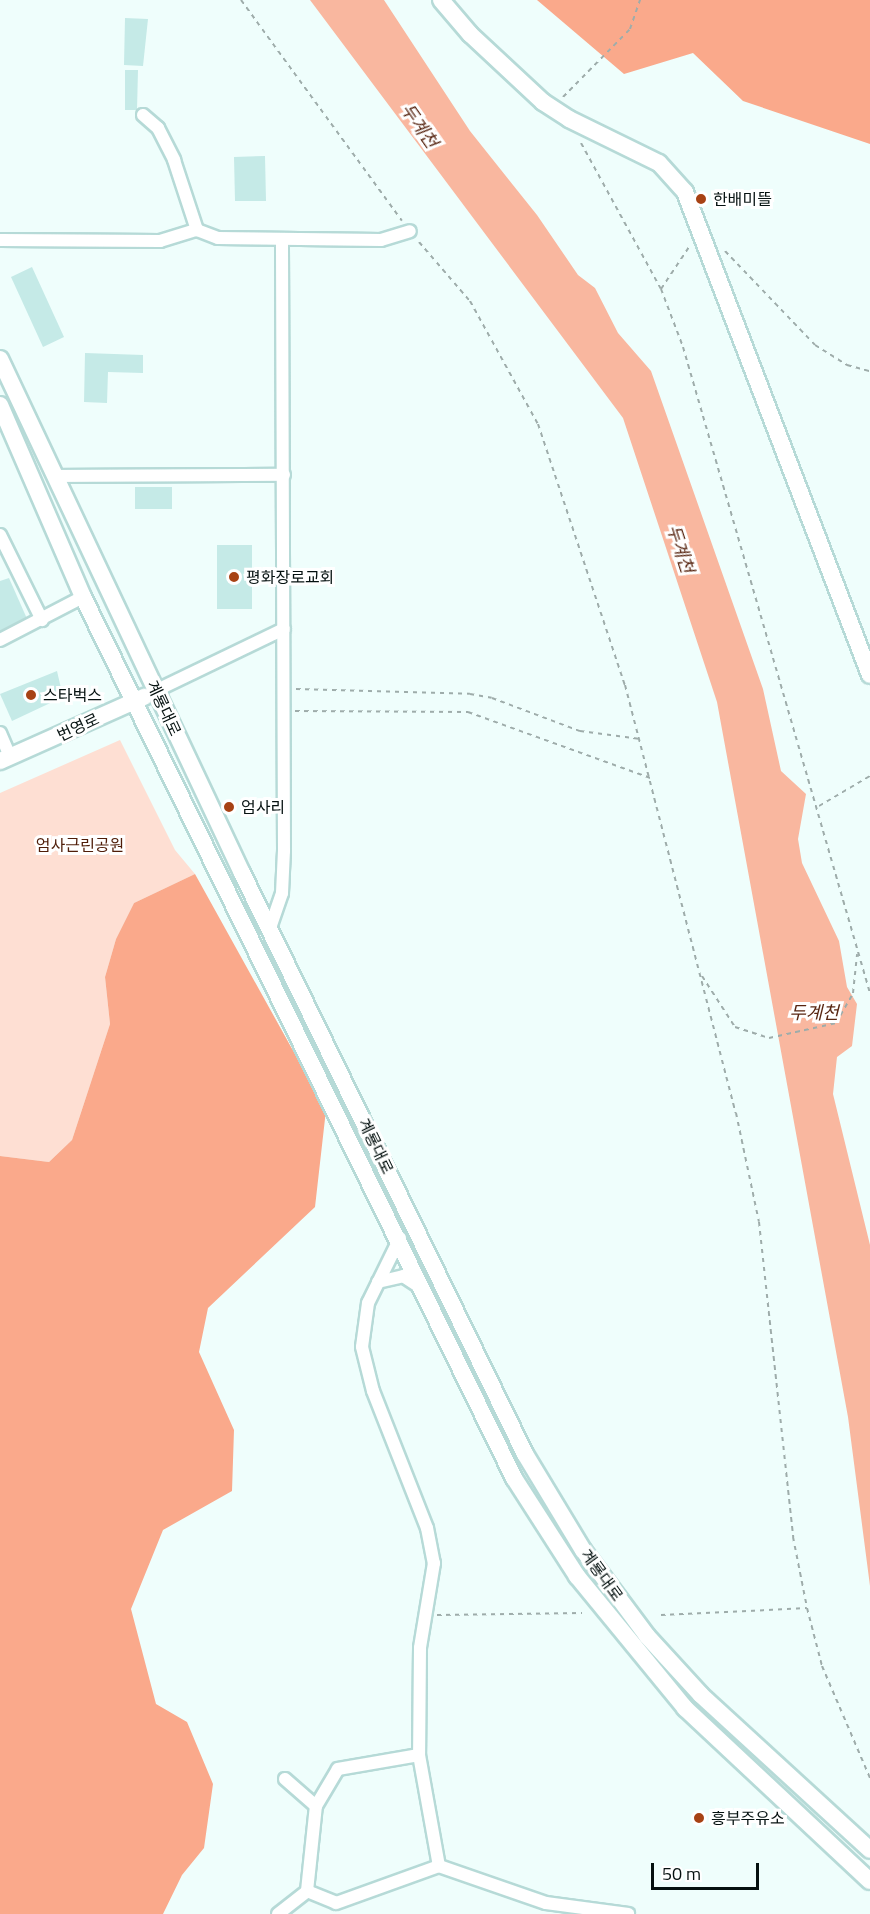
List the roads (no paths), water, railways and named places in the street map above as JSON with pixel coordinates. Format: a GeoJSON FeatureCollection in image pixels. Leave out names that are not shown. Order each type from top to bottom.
{"type":"FeatureCollection","features":[{"type":"Feature","properties":{"kind":"main road"},"geometry":{"type":"LineString","coordinates":[[441,0],[470,34],[552,108],[569,120],[659,163],[685,192],[704,236],[870,675]]}},
{"type":"Feature","properties":{"kind":"main road","name":"계룡대로"},"geometry":{"type":"LineString","coordinates":[[0,359],[155,691],[525,1454],[583,1550],[647,1636],[702,1695],[870,1850]]}},
{"type":"Feature","properties":{"kind":"main road","name":"계룡대로"},"geometry":{"type":"LineString","coordinates":[[0,405],[83,597],[400,1238],[514,1478],[577,1576],[686,1708],[870,1881]]}},
{"type":"Feature","properties":{"kind":"main road"},"geometry":{"type":"LineString","coordinates":[[0,415],[11,429]]}},
{"type":"Feature","properties":{"kind":"main road","name":"번영로"},"geometry":{"type":"LineString","coordinates":[[5,759],[155,691]]}},
{"type":"Feature","properties":{"kind":"street"},"geometry":{"type":"LineString","coordinates":[[143,116],[158,128],[174,160],[197,230]]}},
{"type":"Feature","properties":{"kind":"street"},"geometry":{"type":"LineString","coordinates":[[0,240],[160,241],[197,230],[218,238],[381,240],[410,231]]}},
{"type":"Feature","properties":{"kind":"street"},"geometry":{"type":"LineString","coordinates":[[270,928],[282,893],[285,711],[282,240]]}},
{"type":"Feature","properties":{"kind":"street"},"geometry":{"type":"LineString","coordinates":[[55,476],[284,475]]}},
{"type":"Feature","properties":{"kind":"street"},"geometry":{"type":"LineString","coordinates":[[0,535],[42,620]]}},
{"type":"Feature","properties":{"kind":"street"},"geometry":{"type":"LineString","coordinates":[[0,640],[83,597]]}},
{"type":"Feature","properties":{"kind":"street"},"geometry":{"type":"LineString","coordinates":[[155,691],[284,629]]}},
{"type":"Feature","properties":{"kind":"street"},"geometry":{"type":"LineString","coordinates":[[0,733],[5,759]]}},
{"type":"Feature","properties":{"kind":"street"},"geometry":{"type":"LineString","coordinates":[[400,1238],[368,1303],[362,1347],[373,1391],[428,1528],[434,1563],[425,1615],[418,1755],[439,1866]]}},
{"type":"Feature","properties":{"kind":"street"},"geometry":{"type":"LineString","coordinates":[[378,1282],[403,1276],[422,1288]]}},
{"type":"Feature","properties":{"kind":"street"},"geometry":{"type":"LineString","coordinates":[[278,1914],[307,1891],[316,1806],[338,1769],[418,1755]]}},
{"type":"Feature","properties":{"kind":"street"},"geometry":{"type":"LineString","coordinates":[[285,1779],[316,1806]]}},
{"type":"Feature","properties":{"kind":"street"},"geometry":{"type":"LineString","coordinates":[[307,1891],[336,1904],[439,1866],[546,1904],[628,1914]]}},
{"type":"Feature","properties":{"kind":"water","name":"두계천"},"geometry":{"type":"Polygon","coordinates":[[[310,0],[384,0],[470,131],[537,215],[578,275],[595,288],[618,333],[651,371],[763,689],[781,771],[806,794],[798,839],[802,863],[839,941],[847,987],[857,1004],[852,1046],[837,1057],[833,1094],[870,1245],[870,1586],[848,1417],[717,702],[623,418],[310,0]]]}},
{"type":"Feature","properties":{"kind":"place","name":"한배미뜰"},"geometry":{"type":"Point","coordinates":[701,199]}},
{"type":"Feature","properties":{"kind":"place","name":"평화장로교회"},"geometry":{"type":"Point","coordinates":[234,577]}},
{"type":"Feature","properties":{"kind":"place","name":"스타벅스"},"geometry":{"type":"Point","coordinates":[31,695]}},
{"type":"Feature","properties":{"kind":"place","name":"엄사리"},"geometry":{"type":"Point","coordinates":[229,807]}},
{"type":"Feature","properties":{"kind":"place","name":"흥부주유소"},"geometry":{"type":"Point","coordinates":[699,1818]}},
{"type":"Feature","properties":{"kind":"park label","name":"엄사근린공원"},"geometry":{"type":"Point","coordinates":[80,845]}}]}
